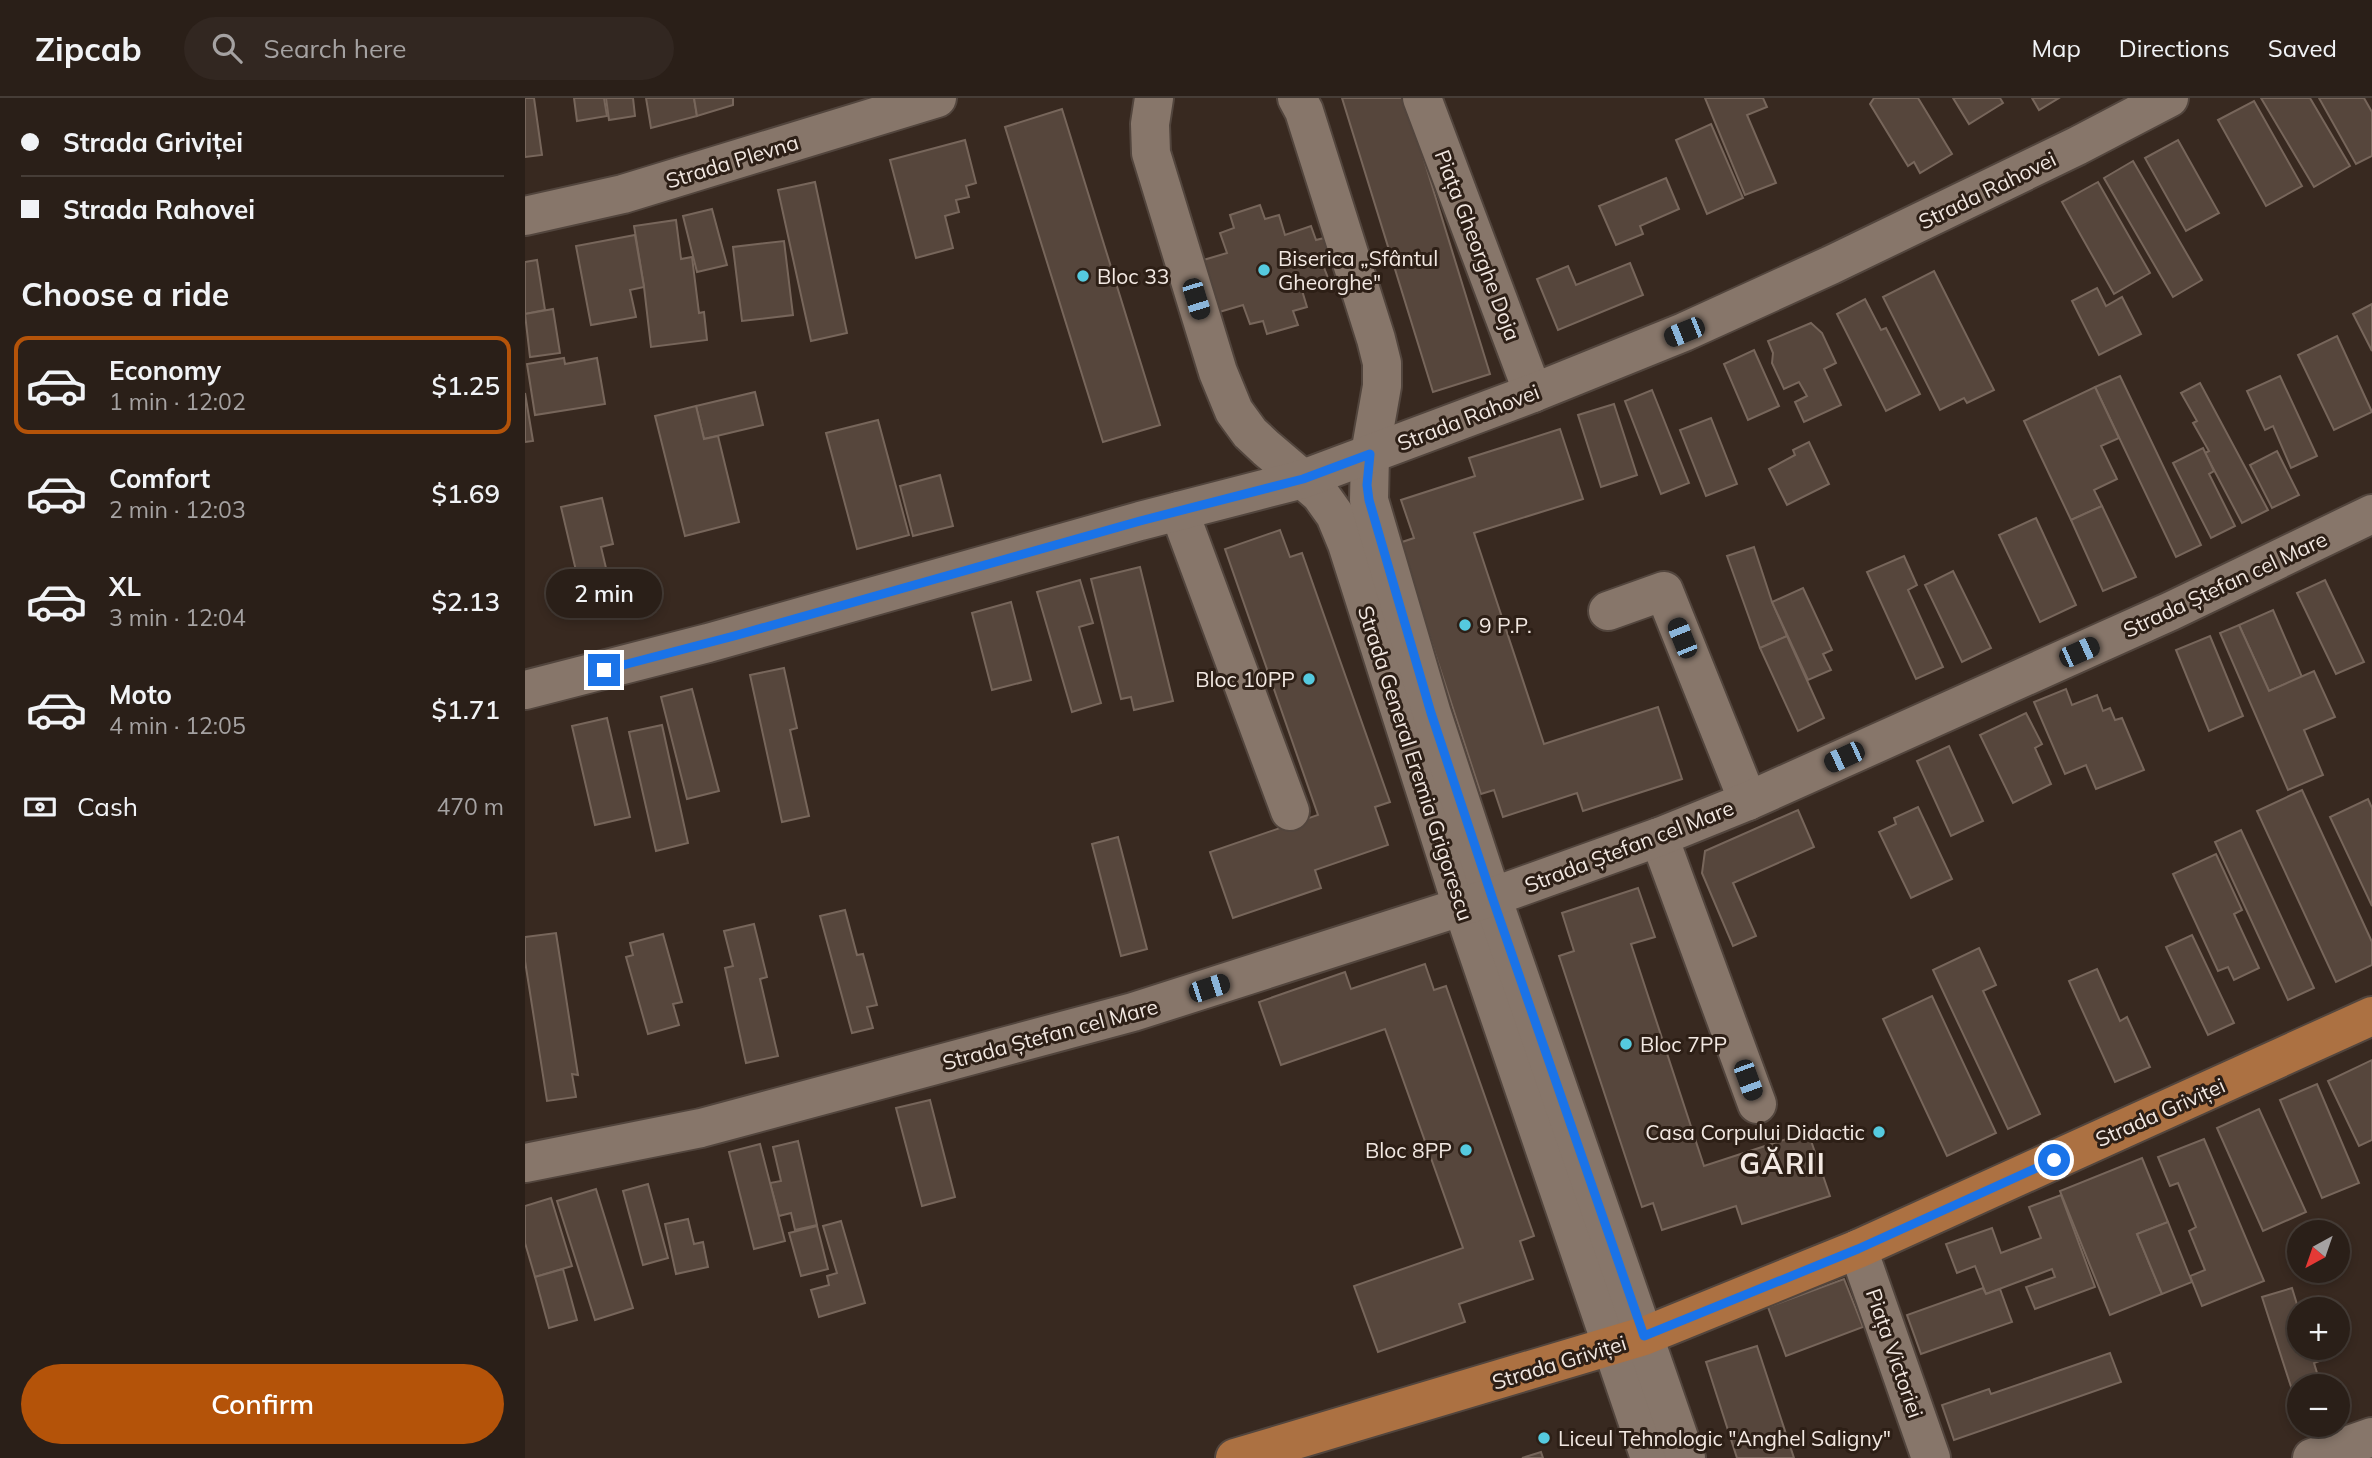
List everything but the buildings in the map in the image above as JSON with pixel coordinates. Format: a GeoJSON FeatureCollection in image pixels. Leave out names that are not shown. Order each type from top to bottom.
{"type":"FeatureCollection","features":[{"type":"Feature","properties":{"kind":"main road","name":"Strada Griviței"},"geometry":{"type":"LineString","coordinates":[[1235,1458],[1628,1342],[1858,1249],[2372,1016]]}},
{"type":"Feature","properties":{"kind":"street","name":"Strada Plevna"},"geometry":{"type":"LineString","coordinates":[[525,216],[623,194],[937,98]]}},
{"type":"Feature","properties":{"kind":"street","name":"Strada General Eremia Grigorescu"},"geometry":{"type":"LineString","coordinates":[[1154,98],[1150,124],[1151,153],[1225,391],[1234,411],[1250,433],[1320,494],[1335,515],[1477,902],[1628,1342],[1686,1458]]}},
{"type":"Feature","properties":{"kind":"street","name":"Strada General Eremia Grigorescu"},"geometry":{"type":"LineString","coordinates":[[1297,98],[1304,111],[1382,363],[1382,386],[1367,485],[1369,500],[1431,713],[1477,902]]}},
{"type":"Feature","properties":{"kind":"street","name":"Piața Gheorghe Doja"},"geometry":{"type":"LineString","coordinates":[[1422,98],[1533,393]]}},
{"type":"Feature","properties":{"kind":"street","name":"Strada Rahovei"},"geometry":{"type":"LineString","coordinates":[[525,690],[708,643],[1303,479],[1533,393],[1684,332],[1831,265],[2077,146],[2169,98]]}},
{"type":"Feature","properties":{"kind":"street"},"geometry":{"type":"LineString","coordinates":[[1179,511],[1290,811]]}},
{"type":"Feature","properties":{"kind":"street","name":"Strada Ștefan cel Mare"},"geometry":{"type":"LineString","coordinates":[[525,1163],[701,1128],[1133,1012],[1477,902],[1659,837],[1748,801],[2171,611],[2372,514]]}},
{"type":"Feature","properties":{"kind":"street"},"geometry":{"type":"LineString","coordinates":[[1608,611],[1664,591],[1748,801]]}},
{"type":"Feature","properties":{"kind":"street"},"geometry":{"type":"LineString","coordinates":[[1659,837],[1757,1104]]}},
{"type":"Feature","properties":{"kind":"street","name":"Piața Victoriei"},"geometry":{"type":"LineString","coordinates":[[1858,1249],[1931,1458]]}},
{"type":"Feature","properties":{"kind":"street","name":"Strada General Eremia Grigorescu"},"geometry":{"type":"LineString","coordinates":[[1628,1342],[1650,1458]]}},
{"type":"Feature","properties":{"kind":"street"},"geometry":{"type":"LineString","coordinates":[[2312,1458],[2372,1437]]}},
{"type":"Feature","properties":{"kind":"place","name":"Biserica „Sfântul Gheorghe\""},"geometry":{"type":"Point","coordinates":[1264,270]}},
{"type":"Feature","properties":{"kind":"place","name":"Bloc 33"},"geometry":{"type":"Point","coordinates":[1083,276]}},
{"type":"Feature","properties":{"kind":"place","name":"9 P.P."},"geometry":{"type":"Point","coordinates":[1465,625]}},
{"type":"Feature","properties":{"kind":"place","name":"Bloc 10PP"},"geometry":{"type":"Point","coordinates":[1309,679]}},
{"type":"Feature","properties":{"kind":"place","name":"Bloc 7PP"},"geometry":{"type":"Point","coordinates":[1626,1044]}},
{"type":"Feature","properties":{"kind":"place","name":"Casa Corpului Didactic"},"geometry":{"type":"Point","coordinates":[1879,1132]}},
{"type":"Feature","properties":{"kind":"place","name":"Bloc 8PP"},"geometry":{"type":"Point","coordinates":[1466,1150]}},
{"type":"Feature","properties":{"kind":"place","name":"Liceul Tehnologic \"Anghel Saligny\""},"geometry":{"type":"Point","coordinates":[1544,1438]}},
{"type":"Feature","properties":{"kind":"district","name":"GĂRII"},"geometry":{"type":"Point","coordinates":[1783,1163]}},
{"type":"Feature","properties":{"kind":"route"},"geometry":{"type":"LineString","coordinates":[[604,670],[1140,521],[1303,479],[1370,454],[1367,485],[1369,500],[1431,713],[1644,1336],[1858,1249],[2054,1160]]}}]}
